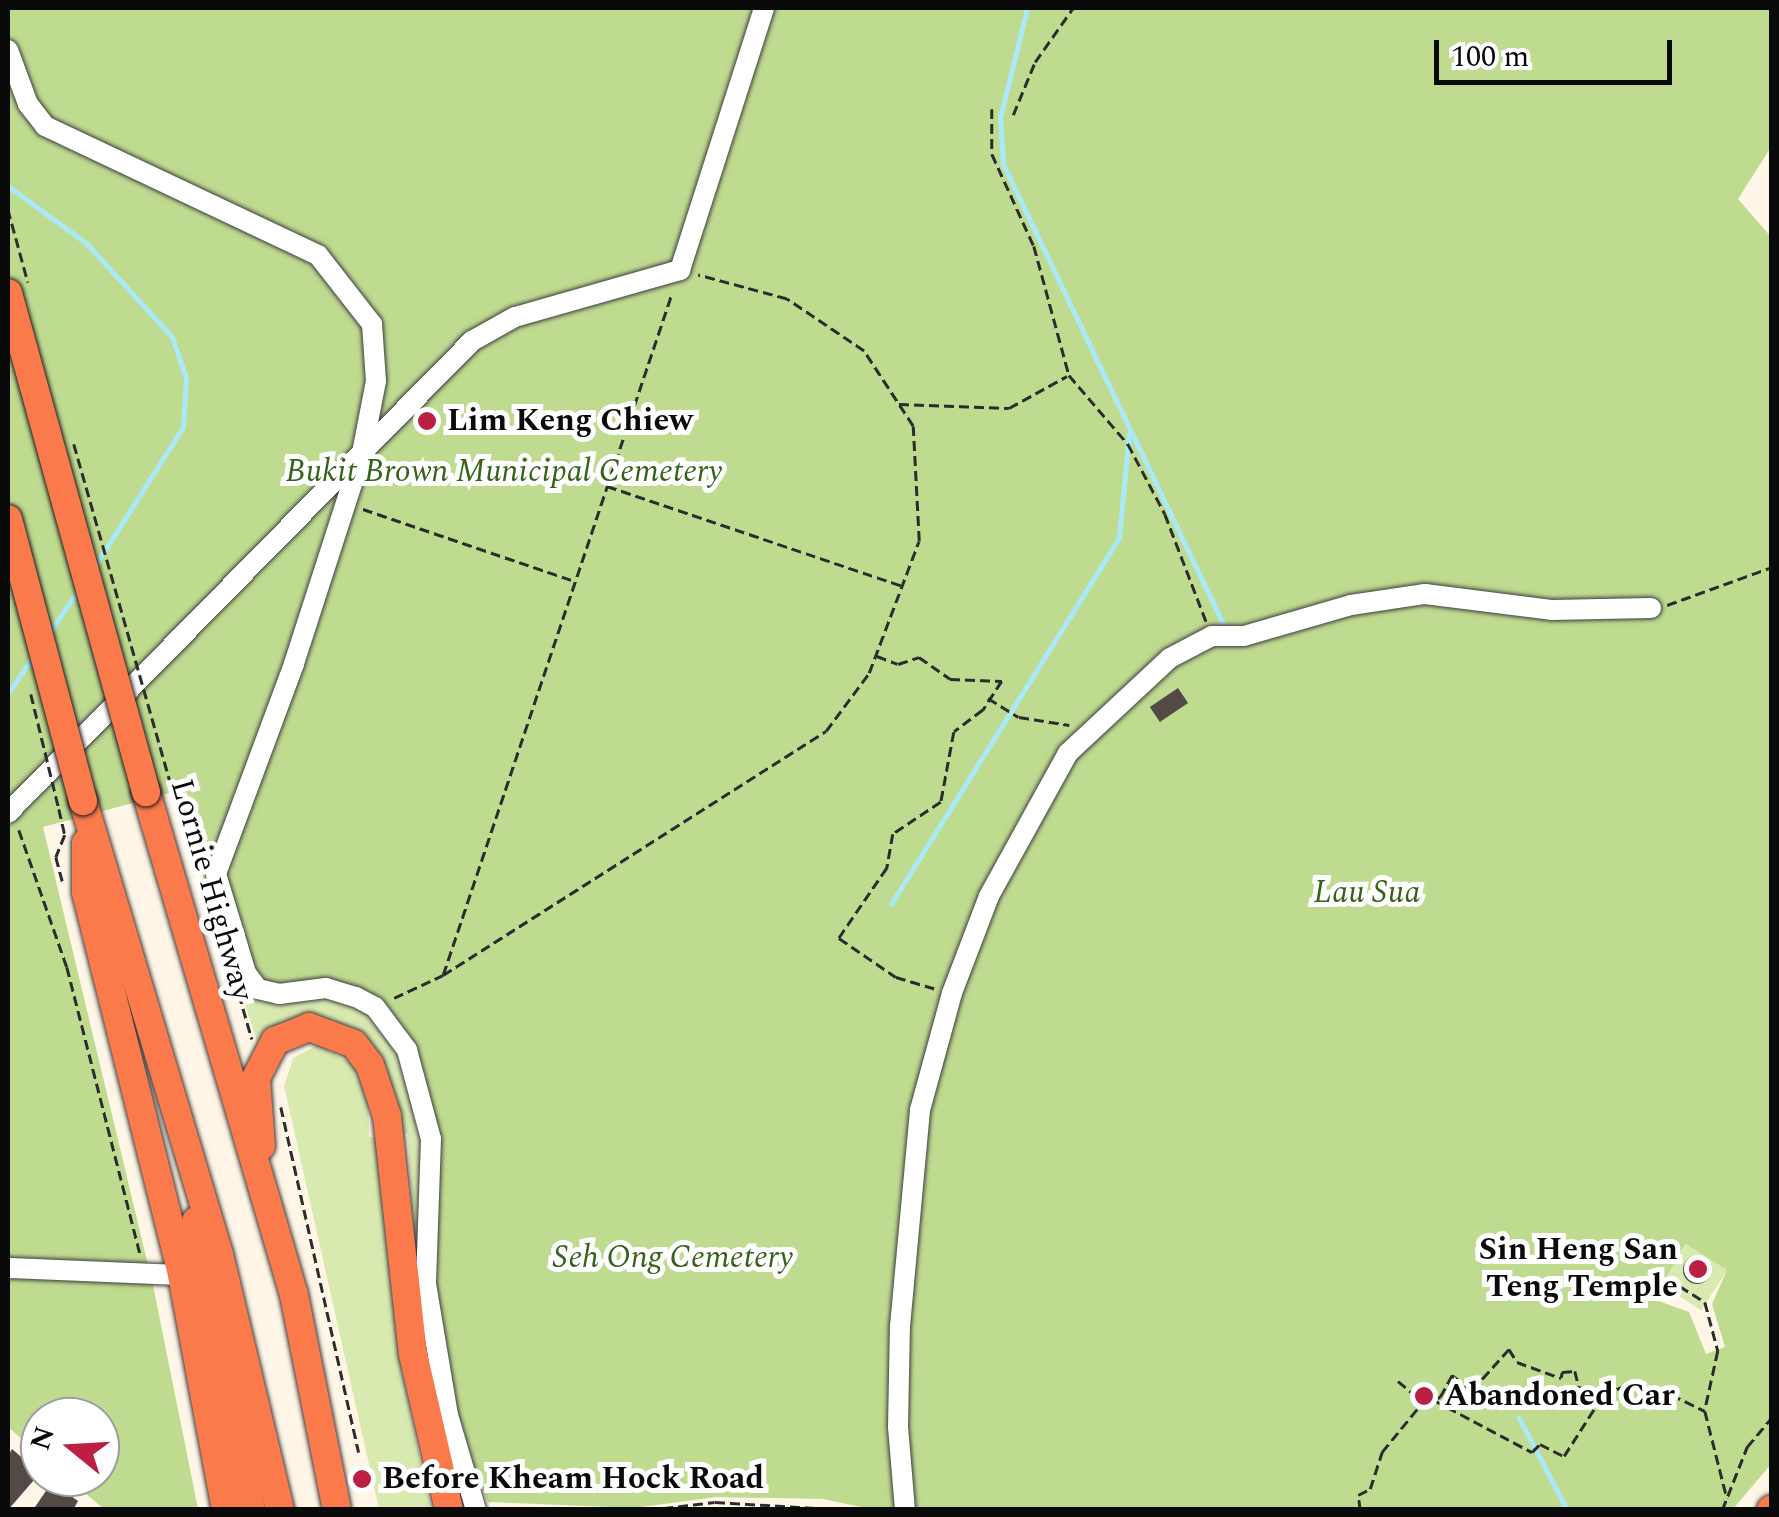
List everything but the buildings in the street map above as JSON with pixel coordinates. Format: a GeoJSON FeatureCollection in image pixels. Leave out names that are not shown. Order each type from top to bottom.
{"type":"FeatureCollection","features":[{"type":"Feature","properties":{"kind":"highway","name":"Lornie Highway"},"geometry":{"type":"LineString","coordinates":[[19,292],[158,788],[264,1202],[294,1296],[337,1510]]}},
{"type":"Feature","properties":{"kind":"highway"},"geometry":{"type":"LineString","coordinates":[[8,518],[76,807],[186,1142],[280,1510]]}},
{"type":"Feature","properties":{"kind":"highway"},"geometry":{"type":"LineString","coordinates":[[76,807],[86,892],[182,1275],[226,1510]]}},
{"type":"Feature","properties":{"kind":"highway"},"geometry":{"type":"LineString","coordinates":[[264,1202],[256,1078],[261,1060],[275,1041],[293,1032],[340,1033],[370,1064],[387,1116],[413,1354],[449,1510]]}},
{"type":"Feature","properties":{"kind":"highway"},"geometry":{"type":"LineString","coordinates":[[186,1142],[201,1260],[250,1510]]}},
{"type":"Feature","properties":{"kind":"lane"},"geometry":{"type":"LineString","coordinates":[[9,812],[472,341],[516,317],[680,270],[764,8]]}},
{"type":"Feature","properties":{"kind":"lane"},"geometry":{"type":"LineString","coordinates":[[8,50],[28,104],[45,126],[318,256],[372,324],[376,381],[362,453],[294,664],[226,833],[216,874],[251,982],[267,993],[340,991],[374,1007],[407,1050],[427,1110],[432,1166],[426,1284],[448,1415],[476,1510]]}},
{"type":"Feature","properties":{"kind":"lane"},"geometry":{"type":"LineString","coordinates":[[905,1510],[898,1410],[920,1110],[952,993],[1022,828],[1068,753],[1090,729],[1190,643],[1212,636],[1244,636],[1351,605],[1425,594],[1551,610],[1651,608]]}},
{"type":"Feature","properties":{"kind":"lane"},"geometry":{"type":"LineString","coordinates":[[8,1268],[146,1277],[182,1275]]}},
{"type":"Feature","properties":{"kind":"path"},"geometry":{"type":"LineString","coordinates":[[1013,115],[1036,62],[1073,8]]}},
{"type":"Feature","properties":{"kind":"path"},"geometry":{"type":"LineString","coordinates":[[1168,8],[1174,8]]}},
{"type":"Feature","properties":{"kind":"path"},"geometry":{"type":"LineString","coordinates":[[992,109],[992,154],[1034,246],[1068,375],[1128,444],[1165,514],[1212,636]]}},
{"type":"Feature","properties":{"kind":"path"},"geometry":{"type":"LineString","coordinates":[[8,209],[19,292]]}},
{"type":"Feature","properties":{"kind":"path"},"geometry":{"type":"LineString","coordinates":[[374,1007],[444,975],[826,732],[876,656],[918,541],[912,426],[864,352],[787,299],[680,270],[444,975]]}},
{"type":"Feature","properties":{"kind":"path"},"geometry":{"type":"LineString","coordinates":[[898,404],[1009,408],[1068,375]]}},
{"type":"Feature","properties":{"kind":"path"},"geometry":{"type":"LineString","coordinates":[[73,441],[158,788]]}},
{"type":"Feature","properties":{"kind":"path"},"geometry":{"type":"LineString","coordinates":[[606,485],[902,586]]}},
{"type":"Feature","properties":{"kind":"path"},"geometry":{"type":"LineString","coordinates":[[363,492],[363,512],[574,581]]}},
{"type":"Feature","properties":{"kind":"path"},"geometry":{"type":"LineString","coordinates":[[1651,608],[1698,598],[1772,567]]}},
{"type":"Feature","properties":{"kind":"path"},"geometry":{"type":"LineString","coordinates":[[876,656],[898,664],[919,657],[950,680],[1002,681],[986,697],[983,710],[954,732],[942,802],[892,834],[886,868],[839,938],[896,977],[952,993]]}},
{"type":"Feature","properties":{"kind":"path"},"geometry":{"type":"LineString","coordinates":[[26,678],[76,807]]}},
{"type":"Feature","properties":{"kind":"path"},"geometry":{"type":"LineString","coordinates":[[986,697],[1018,717],[1090,729]]}},
{"type":"Feature","properties":{"kind":"path"},"geometry":{"type":"LineString","coordinates":[[9,812],[67,967],[146,1277]]}},
{"type":"Feature","properties":{"kind":"path"},"geometry":{"type":"LineString","coordinates":[[1667,1278],[1705,1302],[1718,1351],[1705,1411],[1727,1498]]}},
{"type":"Feature","properties":{"kind":"path"},"geometry":{"type":"LineString","coordinates":[[1360,1510],[1358,1495],[1370,1489],[1382,1452],[1423,1402],[1432,1399],[1452,1374],[1472,1390],[1509,1349],[1517,1362],[1561,1378],[1562,1372],[1576,1372],[1579,1387],[1602,1395],[1617,1394],[1636,1381],[1705,1411]]}},
{"type":"Feature","properties":{"kind":"path"},"geometry":{"type":"LineString","coordinates":[[1398,1381],[1423,1402]]}},
{"type":"Feature","properties":{"kind":"path"},"geometry":{"type":"LineString","coordinates":[[1432,1399],[1468,1424],[1532,1452],[1540,1444],[1564,1456],[1602,1395]]}},
{"type":"Feature","properties":{"kind":"path"},"geometry":{"type":"LineString","coordinates":[[1722,1510],[1747,1447],[1772,1417]]}},
{"type":"Feature","properties":{"kind":"path"},"geometry":{"type":"LineString","coordinates":[[648,1510],[716,1502],[848,1510]]}},
{"type":"Feature","properties":{"kind":"green space"},"geometry":{"type":"Polygon","coordinates":[[[8,8],[1771,8],[1771,147],[1738,199],[1772,238],[1772,1463],[1733,1509],[875,1510],[823,1499],[717,1497],[633,1508],[488,1502],[463,1442],[431,1263],[440,1160],[384,1008],[273,988],[239,973],[195,837],[170,793],[43,827],[154,1290],[198,1509],[104,1509],[90,1497],[120,1497],[120,1397],[20,1397],[20,1438],[8,1427],[8,8]],[[1686,1244],[1653,1299],[1689,1312],[1706,1354],[1725,1347],[1712,1304],[1727,1270],[1686,1244]]]}},
{"type":"Feature","properties":{"kind":"green space"},"geometry":{"type":"Polygon","coordinates":[[[226,944],[294,996],[349,999],[390,1030],[425,1134],[416,1269],[408,1134],[399,1134],[359,1035],[316,1018],[259,1048],[226,944]]]}},
{"type":"Feature","properties":{"kind":"green space"},"geometry":{"type":"Polygon","coordinates":[[[318,1045],[354,1065],[368,1105],[369,1137],[378,1138],[400,1364],[431,1509],[379,1509],[284,1086],[293,1058],[318,1045]]]}},
{"type":"Feature","properties":{"kind":"green space"},"geometry":{"type":"Polygon","coordinates":[[[1687,1244],[1727,1270],[1701,1310],[1661,1284],[1687,1244]]]}},
{"type":"Feature","properties":{"kind":"waterway"},"geometry":{"type":"LineString","coordinates":[[1027,8],[1000,118],[1003,164],[1225,628]]}},
{"type":"Feature","properties":{"kind":"waterway"},"geometry":{"type":"LineString","coordinates":[[8,186],[86,243],[172,337],[186,378],[183,427],[94,567]]}},
{"type":"Feature","properties":{"kind":"waterway"},"geometry":{"type":"LineString","coordinates":[[891,904],[1119,537],[1129,433]]}},
{"type":"Feature","properties":{"kind":"waterway"},"geometry":{"type":"LineString","coordinates":[[49,633],[79,589]]}},
{"type":"Feature","properties":{"kind":"waterway"},"geometry":{"type":"LineString","coordinates":[[8,693],[34,655]]}},
{"type":"Feature","properties":{"kind":"waterway"},"geometry":{"type":"LineString","coordinates":[[1519,1418],[1567,1510]]}},
{"type":"Feature","properties":{"kind":"place","name":"Lim Keng Chiew"},"geometry":{"type":"Point","coordinates":[427,421]}},
{"type":"Feature","properties":{"kind":"place","name":"Sin Heng San Teng Temple"},"geometry":{"type":"Point","coordinates":[1698,1269]}},
{"type":"Feature","properties":{"kind":"place","name":"Abandoned Car"},"geometry":{"type":"Point","coordinates":[1424,1396]}},
{"type":"Feature","properties":{"kind":"place","name":"Before Kheam Hock Road"},"geometry":{"type":"Point","coordinates":[362,1479]}},
{"type":"Feature","properties":{"kind":"park label","name":"Bukit Brown Municipal Cemetery"},"geometry":{"type":"Point","coordinates":[504,472]}},
{"type":"Feature","properties":{"kind":"park label","name":"Lau Sua"},"geometry":{"type":"Point","coordinates":[1367,893]}},
{"type":"Feature","properties":{"kind":"park label","name":"Seh Ong Cemetery"},"geometry":{"type":"Point","coordinates":[673,1258]}}]}
